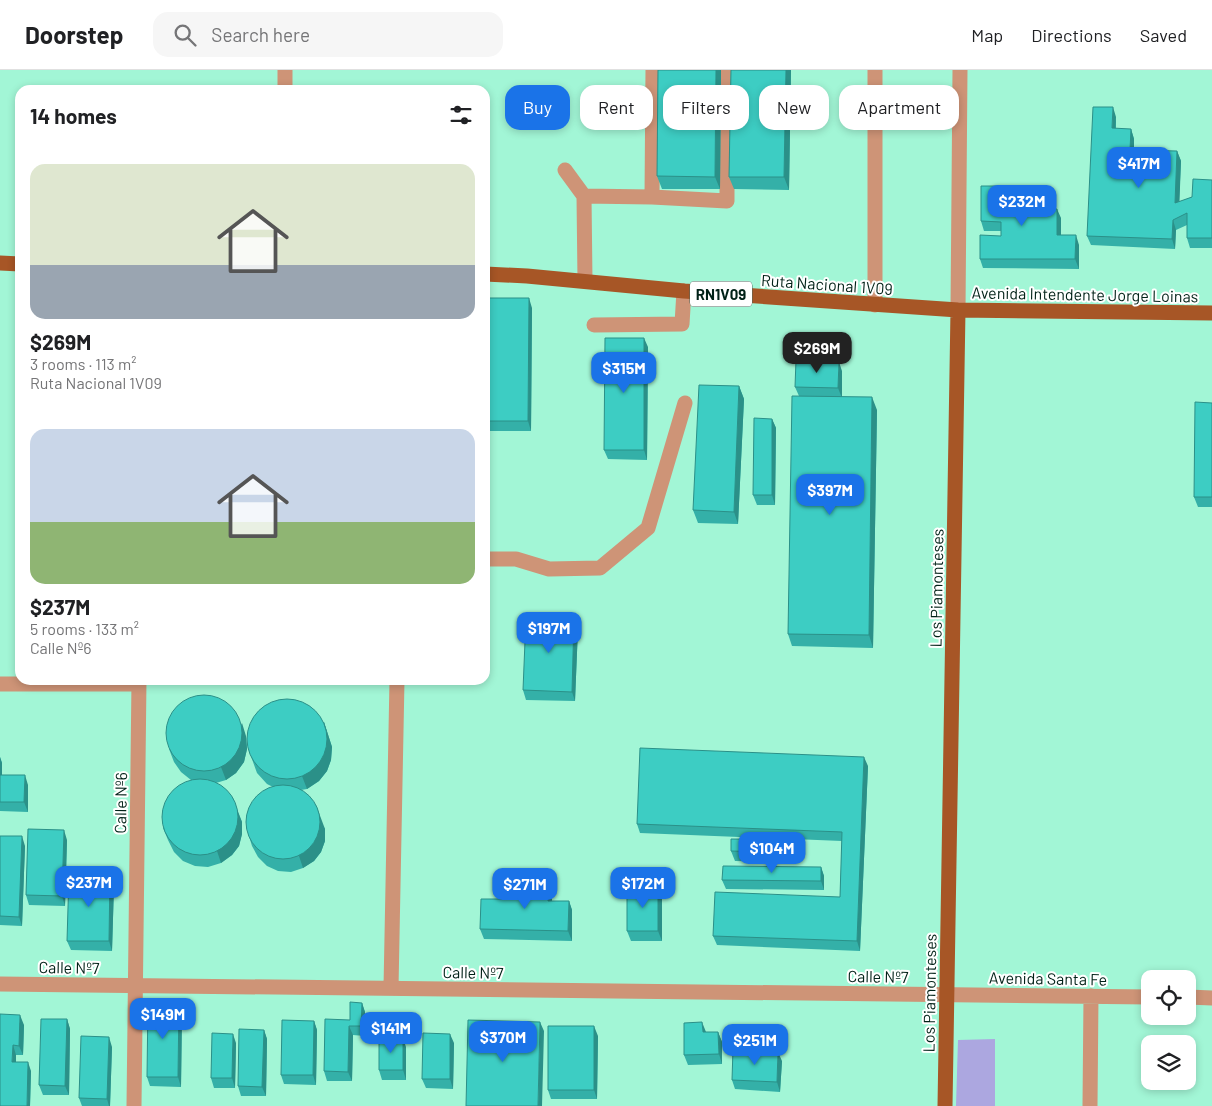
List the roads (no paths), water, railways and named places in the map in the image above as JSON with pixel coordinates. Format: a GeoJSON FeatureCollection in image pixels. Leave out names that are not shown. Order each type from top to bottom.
{"type":"FeatureCollection","features":[{"type":"Feature","properties":{"kind":"main road"},"geometry":{"type":"LineString","coordinates":[[0,263],[15,264]]}},
{"type":"Feature","properties":{"kind":"main road","name":"Ruta Nacional 1V09"},"geometry":{"type":"LineString","coordinates":[[490,274],[684,291],[958,310]]}},
{"type":"Feature","properties":{"kind":"main road","name":"Avenida Intendente Jorge Loinas"},"geometry":{"type":"LineString","coordinates":[[958,310],[1212,313]]}},
{"type":"Feature","properties":{"kind":"main road","name":"Los Piamonteses"},"geometry":{"type":"LineString","coordinates":[[945,1106],[958,310]]}},
{"type":"Feature","properties":{"kind":"street"},"geometry":{"type":"LineString","coordinates":[[285,70],[285,85]]}},
{"type":"Feature","properties":{"kind":"street"},"geometry":{"type":"LineString","coordinates":[[652,196],[653,70]]}},
{"type":"Feature","properties":{"kind":"street"},"geometry":{"type":"LineString","coordinates":[[584,196],[652,196],[727,201],[727,70]]}},
{"type":"Feature","properties":{"kind":"street"},"geometry":{"type":"LineString","coordinates":[[875,70],[875,305]]}},
{"type":"Feature","properties":{"kind":"street","name":"Los Piamonteses"},"geometry":{"type":"LineString","coordinates":[[958,310],[960,70]]}},
{"type":"Feature","properties":{"kind":"street"},"geometry":{"type":"LineString","coordinates":[[565,170],[584,196],[585,281]]}},
{"type":"Feature","properties":{"kind":"street"},"geometry":{"type":"LineString","coordinates":[[594,325],[682,324],[684,291]]}},
{"type":"Feature","properties":{"kind":"street"},"geometry":{"type":"LineString","coordinates":[[490,558],[516,559],[549,569],[600,568],[648,528],[686,403]]}},
{"type":"Feature","properties":{"kind":"street"},"geometry":{"type":"LineString","coordinates":[[0,684],[15,684]]}},
{"type":"Feature","properties":{"kind":"street","name":"Calle Nº6"},"geometry":{"type":"LineString","coordinates":[[134,1106],[139,685]]}},
{"type":"Feature","properties":{"kind":"street"},"geometry":{"type":"LineString","coordinates":[[391,988],[397,685]]}},
{"type":"Feature","properties":{"kind":"street","name":"Calle Nº7"},"geometry":{"type":"LineString","coordinates":[[0,984],[946,994]]}},
{"type":"Feature","properties":{"kind":"street","name":"Avenida Santa Fe"},"geometry":{"type":"LineString","coordinates":[[946,994],[1141,997]]}},
{"type":"Feature","properties":{"kind":"street"},"geometry":{"type":"LineString","coordinates":[[1090,1106],[1091,996]]}},
{"type":"Feature","properties":{"kind":"street"},"geometry":{"type":"LineString","coordinates":[[1196,997],[1212,998]]}}]}
